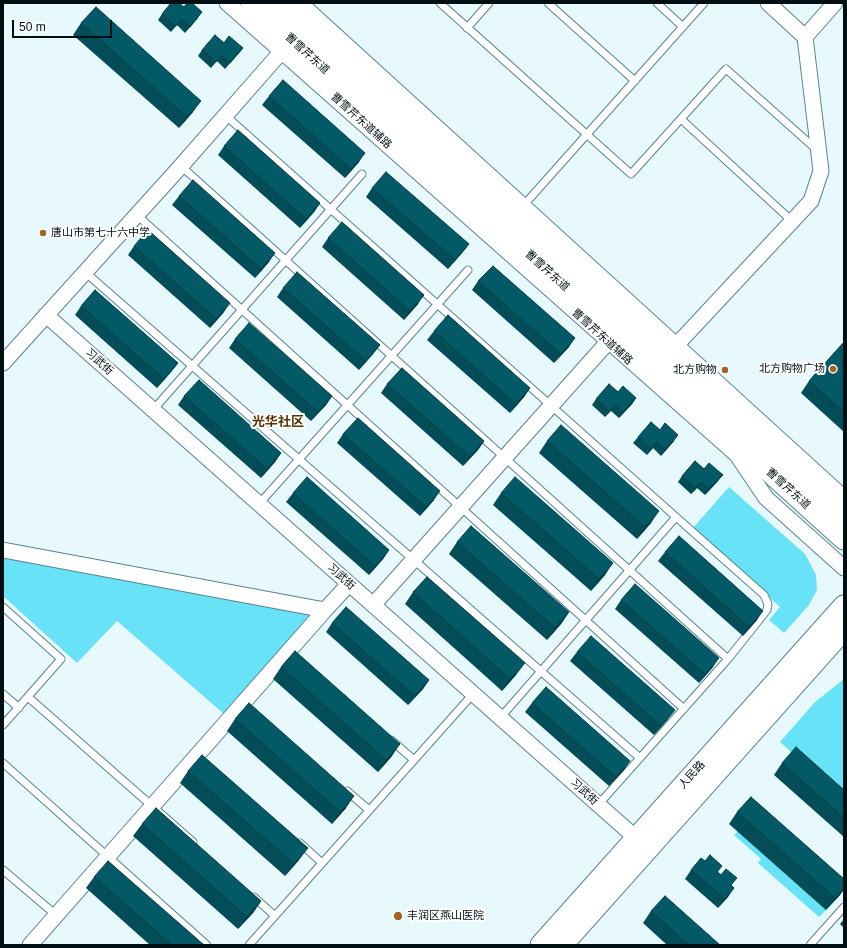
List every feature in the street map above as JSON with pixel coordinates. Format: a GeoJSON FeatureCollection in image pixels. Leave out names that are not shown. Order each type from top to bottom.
{"type":"FeatureCollection","features":[{"type":"Feature","properties":{"kind":"main road","name":"曹雪芹东道"},"geometry":{"type":"LineString","coordinates":[[251,3],[844,539]]}},
{"type":"Feature","properties":{"kind":"main road","name":"曹雪芹东道"},"geometry":{"type":"LineString","coordinates":[[276,3],[671,350],[844,518]]}},
{"type":"Feature","properties":{"kind":"main road","name":"人民路"},"geometry":{"type":"LineString","coordinates":[[540,945],[844,606]]}},
{"type":"Feature","properties":{"kind":"main road","name":"人民路"},"geometry":{"type":"LineString","coordinates":[[562,945],[844,630]]}},
{"type":"Feature","properties":{"kind":"street","name":"曹雪芹东道辅路"},"geometry":{"type":"LineString","coordinates":[[227,3],[737,456],[766,498],[844,568]]}},
{"type":"Feature","properties":{"kind":"street"},"geometry":{"type":"LineString","coordinates":[[300,3],[523,206],[671,350],[844,498]]}},
{"type":"Feature","properties":{"kind":"street"},"geometry":{"type":"LineString","coordinates":[[671,350],[811,201],[820,171],[805,37],[768,3]]}},
{"type":"Feature","properties":{"kind":"street"},"geometry":{"type":"LineString","coordinates":[[805,37],[835,3]]}},
{"type":"Feature","properties":{"kind":"street"},"geometry":{"type":"LineString","coordinates":[[3,363],[181,166],[225,114],[282,51]]}},
{"type":"Feature","properties":{"kind":"street","name":"习武街"},"geometry":{"type":"LineString","coordinates":[[46,315],[636,838]]}},
{"type":"Feature","properties":{"kind":"street"},"geometry":{"type":"LineString","coordinates":[[373,605],[608,342]]}},
{"type":"Feature","properties":{"kind":"street"},"geometry":{"type":"LineString","coordinates":[[3,550],[325,610]]}},
{"type":"Feature","properties":{"kind":"street"},"geometry":{"type":"LineString","coordinates":[[30,945],[153,805],[201,756],[293,652],[325,610],[349,584]]}},
{"type":"Feature","properties":{"kind":"lane"},"geometry":{"type":"LineString","coordinates":[[440,3],[631,174],[726,69],[818,152]]}},
{"type":"Feature","properties":{"kind":"lane"},"geometry":{"type":"LineString","coordinates":[[467,28],[489,3]]}},
{"type":"Feature","properties":{"kind":"lane"},"geometry":{"type":"LineString","coordinates":[[548,3],[634,81]]}},
{"type":"Feature","properties":{"kind":"lane"},"geometry":{"type":"LineString","coordinates":[[657,3],[683,27]]}},
{"type":"Feature","properties":{"kind":"lane"},"geometry":{"type":"LineString","coordinates":[[523,206],[704,3]]}},
{"type":"Feature","properties":{"kind":"lane"},"geometry":{"type":"LineString","coordinates":[[225,114],[551,406],[764,594],[768,604],[768,610],[728,659],[598,804]]}},
{"type":"Feature","properties":{"kind":"lane"},"geometry":{"type":"LineString","coordinates":[[681,119],[792,221]]}},
{"type":"Feature","properties":{"kind":"lane"},"geometry":{"type":"LineString","coordinates":[[181,166],[728,659]]}},
{"type":"Feature","properties":{"kind":"lane"},"geometry":{"type":"LineString","coordinates":[[153,410],[362,174]]}},
{"type":"Feature","properties":{"kind":"lane"},"geometry":{"type":"LineString","coordinates":[[137,214],[684,709]]}},
{"type":"Feature","properties":{"kind":"lane"},"geometry":{"type":"LineString","coordinates":[[259,504],[468,270]]}},
{"type":"Feature","properties":{"kind":"lane"},"geometry":{"type":"LineString","coordinates":[[85,272],[640,758]]}},
{"type":"Feature","properties":{"kind":"lane"},"geometry":{"type":"LineString","coordinates":[[500,718],[676,517]]}},
{"type":"Feature","properties":{"kind":"lane"},"geometry":{"type":"LineString","coordinates":[[3,607],[61,659],[3,726]]}},
{"type":"Feature","properties":{"kind":"lane"},"geometry":{"type":"LineString","coordinates":[[3,694],[19,708]]}},
{"type":"Feature","properties":{"kind":"lane"},"geometry":{"type":"LineString","coordinates":[[249,945],[473,694]]}},
{"type":"Feature","properties":{"kind":"lane"},"geometry":{"type":"LineString","coordinates":[[28,697],[153,805],[199,847]]}},
{"type":"Feature","properties":{"kind":"lane"},"geometry":{"type":"LineString","coordinates":[[384,734],[414,760]]}},
{"type":"Feature","properties":{"kind":"lane"},"geometry":{"type":"LineString","coordinates":[[3,763],[207,945]]}},
{"type":"Feature","properties":{"kind":"lane"},"geometry":{"type":"LineString","coordinates":[[339,784],[369,810]]}},
{"type":"Feature","properties":{"kind":"lane"},"geometry":{"type":"LineString","coordinates":[[293,837],[322,863]]}},
{"type":"Feature","properties":{"kind":"lane"},"geometry":{"type":"LineString","coordinates":[[3,870],[56,915]]}},
{"type":"Feature","properties":{"kind":"lane"},"geometry":{"type":"LineString","coordinates":[[246,889],[275,916]]}},
{"type":"Feature","properties":{"kind":"lane"},"geometry":{"type":"LineString","coordinates":[[813,944],[844,907]]}},
{"type":"Feature","properties":{"kind":"shaded area"},"geometry":{"type":"Polygon","coordinates":[[[729,487],[805,554],[816,575],[817,590],[809,605],[784,633],[769,620],[780,607],[692,529],[729,487]]]}},
{"type":"Feature","properties":{"kind":"shaded area"},"geometry":{"type":"Polygon","coordinates":[[[3,549],[324,604],[224,714],[117,621],[77,663],[3,596],[3,549]]]}},
{"type":"Feature","properties":{"kind":"shaded area"},"geometry":{"type":"Polygon","coordinates":[[[844,679],[844,799],[780,742],[815,702],[844,679]]]}},
{"type":"Feature","properties":{"kind":"shaded area"},"geometry":{"type":"Polygon","coordinates":[[[739,830],[827,909],[819,917],[758,863],[761,859],[734,835],[739,830]]]}},
{"type":"Feature","properties":{"kind":"building"},"geometry":{"type":"Polygon","coordinates":[[[171,3],[179,3],[184,7],[187,3],[192,3],[202,12],[190,27],[181,19],[176,26],[162,14],[171,3]]]}},
{"type":"Feature","properties":{"kind":"building"},"geometry":{"type":"Polygon","coordinates":[[[96,7],[201,101],[187,117],[81,23],[96,7]]]}},
{"type":"Feature","properties":{"kind":"building"},"geometry":{"type":"Polygon","coordinates":[[[215,35],[224,43],[229,36],[243,48],[230,63],[221,55],[216,62],[202,50],[215,35]]]}},
{"type":"Feature","properties":{"kind":"building"},"geometry":{"type":"Polygon","coordinates":[[[283,80],[365,153],[351,169],[269,96],[283,80]]]}},
{"type":"Feature","properties":{"kind":"building"},"geometry":{"type":"Polygon","coordinates":[[[238,130],[320,203],[306,219],[224,146],[238,130]]]}},
{"type":"Feature","properties":{"kind":"building"},"geometry":{"type":"Polygon","coordinates":[[[386,172],[469,244],[455,260],[372,188],[386,172]]]}},
{"type":"Feature","properties":{"kind":"building"},"geometry":{"type":"Polygon","coordinates":[[[193,180],[275,253],[261,269],[179,196],[193,180]]]}},
{"type":"Feature","properties":{"kind":"building"},"geometry":{"type":"Polygon","coordinates":[[[342,222],[424,295],[410,311],[328,238],[342,222]]]}},
{"type":"Feature","properties":{"kind":"building"},"geometry":{"type":"Polygon","coordinates":[[[148,230],[230,303],[216,319],[134,246],[148,230]]]}},
{"type":"Feature","properties":{"kind":"building"},"geometry":{"type":"Polygon","coordinates":[[[493,266],[575,338],[561,354],[478,281],[493,266]]]}},
{"type":"Feature","properties":{"kind":"building"},"geometry":{"type":"Polygon","coordinates":[[[297,272],[380,345],[366,361],[283,288],[297,272]]]}},
{"type":"Feature","properties":{"kind":"building"},"geometry":{"type":"Polygon","coordinates":[[[95,290],[178,363],[164,379],[81,306],[95,290]]]}},
{"type":"Feature","properties":{"kind":"building"},"geometry":{"type":"Polygon","coordinates":[[[448,315],[530,388],[516,404],[434,331],[448,315]]]}},
{"type":"Feature","properties":{"kind":"building"},"geometry":{"type":"Polygon","coordinates":[[[249,323],[332,396],[318,412],[235,339],[249,323]]]}},
{"type":"Feature","properties":{"kind":"building"},"geometry":{"type":"Polygon","coordinates":[[[844,342],[844,412],[809,381],[844,342]]]}},
{"type":"Feature","properties":{"kind":"building"},"geometry":{"type":"Polygon","coordinates":[[[402,368],[484,441],[470,457],[387,384],[402,368]]]}},
{"type":"Feature","properties":{"kind":"building"},"geometry":{"type":"Polygon","coordinates":[[[199,380],[281,453],[267,469],[184,396],[199,380]]]}},
{"type":"Feature","properties":{"kind":"building"},"geometry":{"type":"Polygon","coordinates":[[[609,384],[618,392],[623,386],[636,398],[623,412],[615,405],[609,411],[596,399],[609,384]]]}},
{"type":"Feature","properties":{"kind":"building"},"geometry":{"type":"Polygon","coordinates":[[[358,418],[440,491],[426,507],[343,434],[358,418]]]}},
{"type":"Feature","properties":{"kind":"building"},"geometry":{"type":"Polygon","coordinates":[[[651,422],[660,430],[665,423],[678,435],[665,450],[657,442],[651,449],[638,437],[651,422]]]}},
{"type":"Feature","properties":{"kind":"building"},"geometry":{"type":"Polygon","coordinates":[[[561,425],[659,511],[645,527],[547,441],[561,425]]]}},
{"type":"Feature","properties":{"kind":"building"},"geometry":{"type":"Polygon","coordinates":[[[695,461],[704,469],[709,463],[723,475],[709,489],[701,482],[695,488],[682,476],[695,461]]]}},
{"type":"Feature","properties":{"kind":"building"},"geometry":{"type":"Polygon","coordinates":[[[307,477],[389,550],[375,566],[293,493],[307,477]]]}},
{"type":"Feature","properties":{"kind":"building"},"geometry":{"type":"Polygon","coordinates":[[[515,477],[613,563],[599,579],[501,493],[515,477]]]}},
{"type":"Feature","properties":{"kind":"building"},"geometry":{"type":"Polygon","coordinates":[[[471,526],[569,612],[555,628],[457,542],[471,526]]]}},
{"type":"Feature","properties":{"kind":"building"},"geometry":{"type":"Polygon","coordinates":[[[679,536],[763,611],[749,627],[665,552],[679,536]]]}},
{"type":"Feature","properties":{"kind":"building"},"geometry":{"type":"Polygon","coordinates":[[[427,577],[525,663],[510,679],[413,592],[427,577]]]}},
{"type":"Feature","properties":{"kind":"building"},"geometry":{"type":"Polygon","coordinates":[[[635,584],[719,658],[705,674],[621,600],[635,584]]]}},
{"type":"Feature","properties":{"kind":"building"},"geometry":{"type":"Polygon","coordinates":[[[346,607],[429,680],[415,696],[332,623],[346,607]]]}},
{"type":"Feature","properties":{"kind":"building"},"geometry":{"type":"Polygon","coordinates":[[[591,636],[675,710],[661,726],[577,652],[591,636]]]}},
{"type":"Feature","properties":{"kind":"building"},"geometry":{"type":"Polygon","coordinates":[[[295,651],[400,744],[386,760],[281,667],[295,651]]]}},
{"type":"Feature","properties":{"kind":"building"},"geometry":{"type":"Polygon","coordinates":[[[546,687],[630,761],[616,777],[532,703],[546,687]]]}},
{"type":"Feature","properties":{"kind":"building"},"geometry":{"type":"Polygon","coordinates":[[[249,703],[354,796],[340,812],[235,719],[249,703]]]}},
{"type":"Feature","properties":{"kind":"building"},"geometry":{"type":"Polygon","coordinates":[[[796,747],[844,790],[844,818],[782,763],[796,747]]]}},
{"type":"Feature","properties":{"kind":"building"},"geometry":{"type":"Polygon","coordinates":[[[202,755],[308,848],[294,864],[188,771],[202,755]]]}},
{"type":"Feature","properties":{"kind":"building"},"geometry":{"type":"Polygon","coordinates":[[[751,797],[844,879],[844,888],[835,898],[737,812],[751,797]]]}},
{"type":"Feature","properties":{"kind":"building"},"geometry":{"type":"Polygon","coordinates":[[[156,808],[261,901],[247,917],[142,824],[156,808]]]}},
{"type":"Feature","properties":{"kind":"building"},"geometry":{"type":"Polygon","coordinates":[[[710,855],[722,866],[717,872],[721,875],[726,869],[737,878],[731,885],[734,888],[725,899],[691,870],[701,858],[705,861],[710,855]]]}},
{"type":"Feature","properties":{"kind":"building"},"geometry":{"type":"Polygon","coordinates":[[[108,861],[204,945],[172,945],[94,877],[108,861]]]}},
{"type":"Feature","properties":{"kind":"building"},"geometry":{"type":"Polygon","coordinates":[[[665,896],[720,945],[689,945],[651,911],[665,896]]]}},
{"type":"Feature","properties":{"kind":"place","name":"唐山市第七十六中学"},"geometry":{"type":"Point","coordinates":[43,233]}},
{"type":"Feature","properties":{"kind":"place","name":"北方购物广场"},"geometry":{"type":"Point","coordinates":[833,369]}},
{"type":"Feature","properties":{"kind":"place","name":"北方购物"},"geometry":{"type":"Point","coordinates":[725,370]}},
{"type":"Feature","properties":{"kind":"place","name":"丰润区燕山医院"},"geometry":{"type":"Point","coordinates":[398,916]}},
{"type":"Feature","properties":{"kind":"district","name":"光华社区"},"geometry":{"type":"Point","coordinates":[278,422]}}]}
